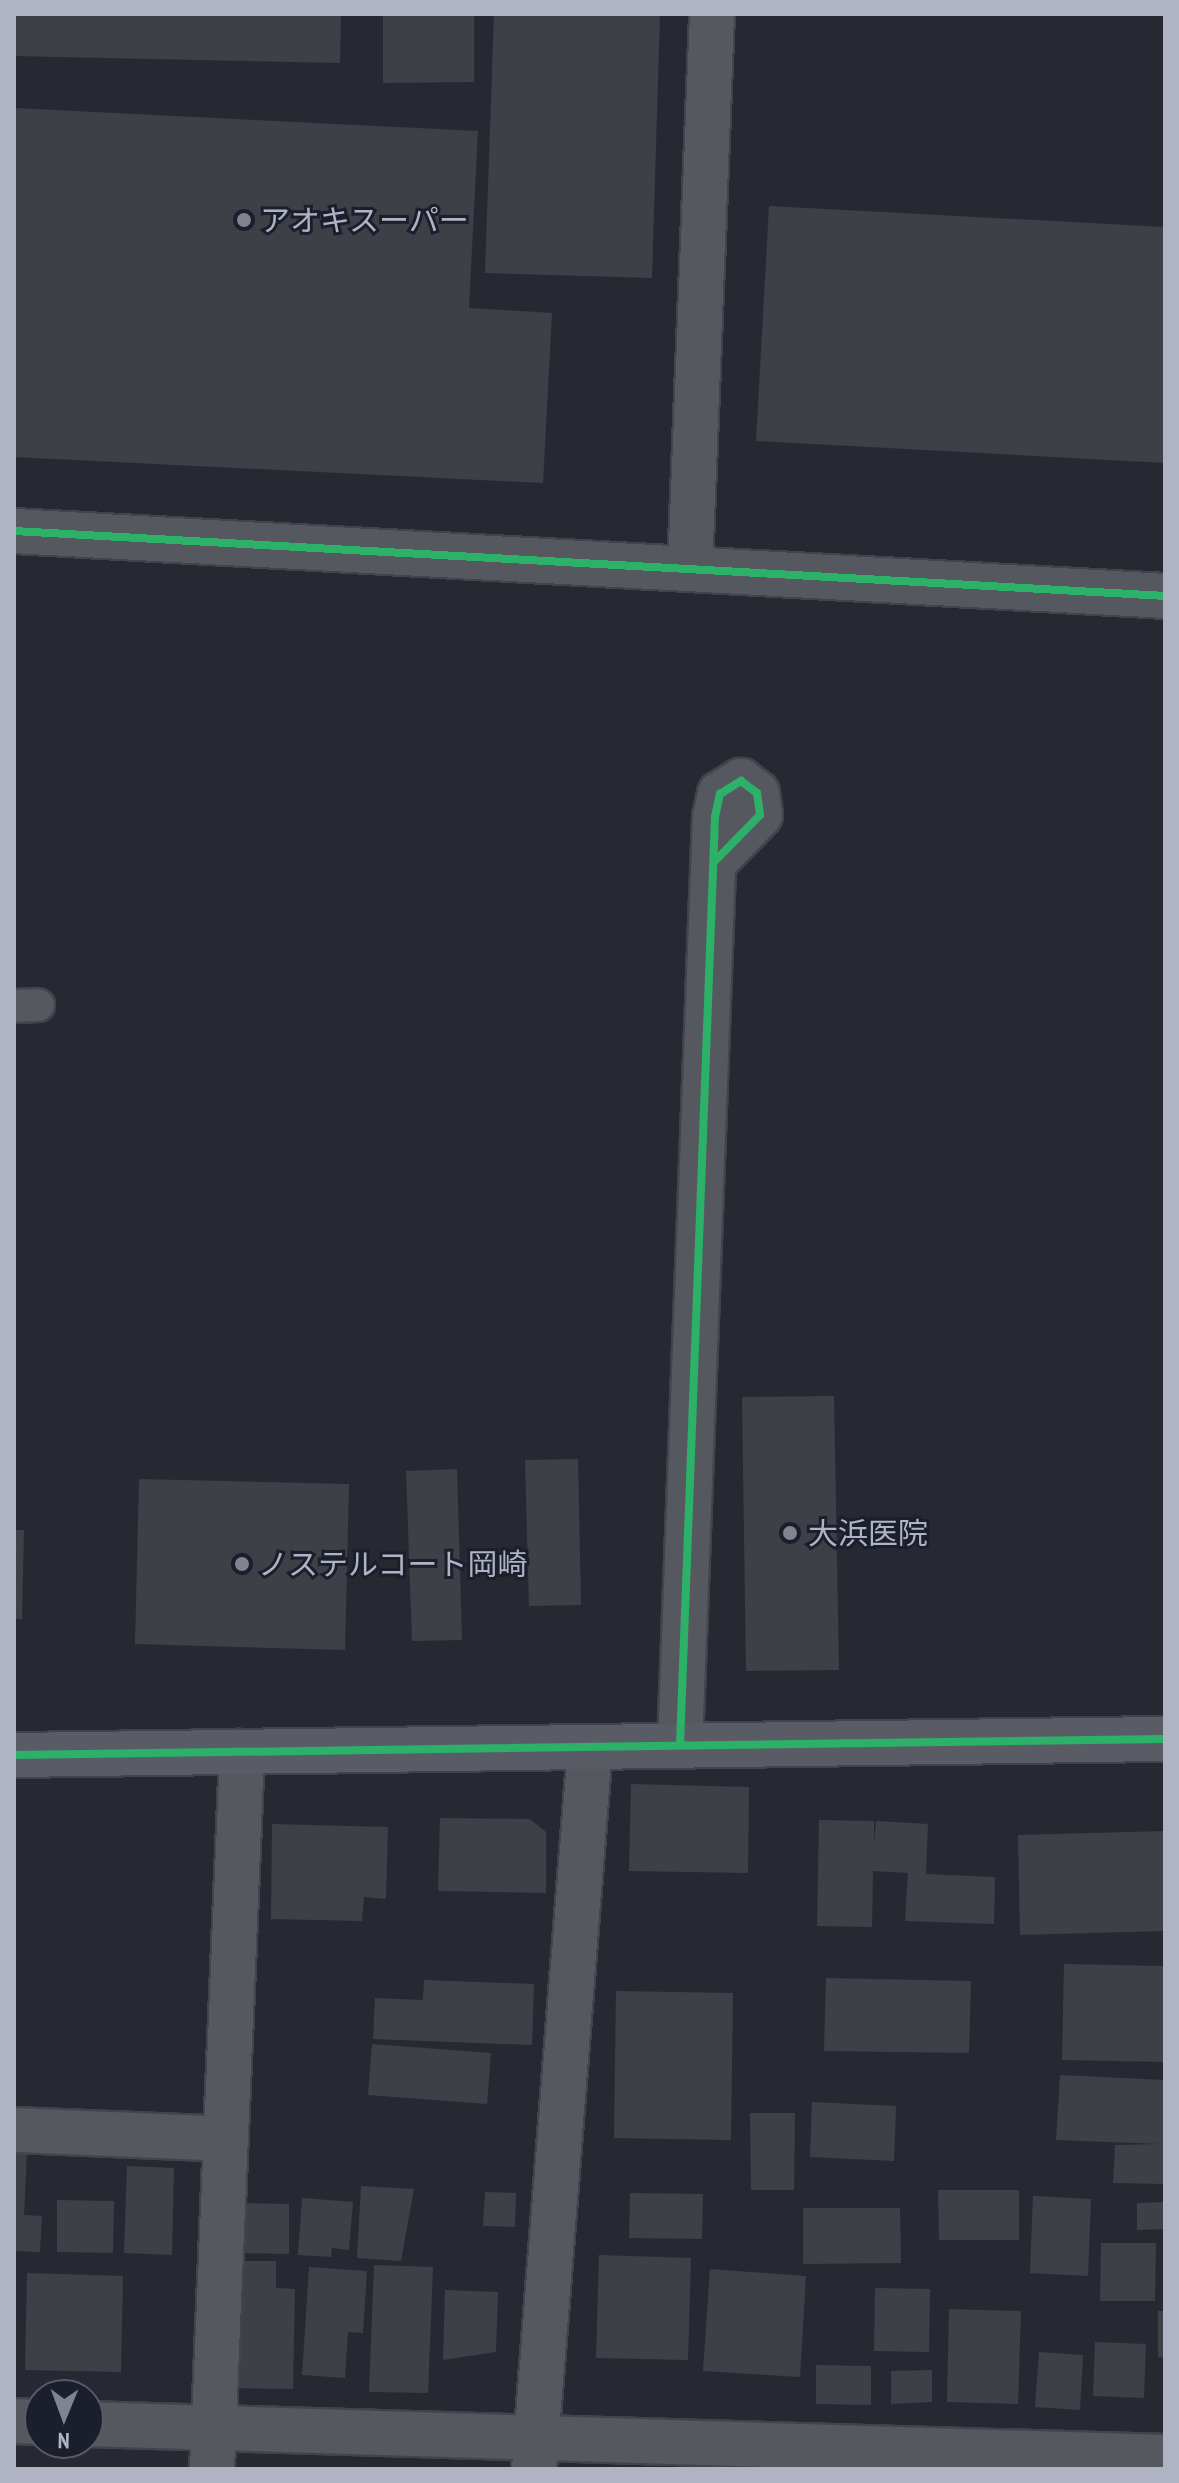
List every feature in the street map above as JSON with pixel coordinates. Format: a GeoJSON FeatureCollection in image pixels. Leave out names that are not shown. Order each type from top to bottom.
{"type":"FeatureCollection","features":[{"type":"Feature","properties":{"kind":"street"},"geometry":{"type":"LineString","coordinates":[[690,569],[712,14]]}},
{"type":"Feature","properties":{"kind":"street"},"geometry":{"type":"LineString","coordinates":[[14,531],[1165,596]]}},
{"type":"Feature","properties":{"kind":"street"},"geometry":{"type":"LineString","coordinates":[[680,1745],[716,860]]}},
{"type":"Feature","properties":{"kind":"street"},"geometry":{"type":"LineString","coordinates":[[14,1755],[1165,1739]]}},
{"type":"Feature","properties":{"kind":"street"},"geometry":{"type":"LineString","coordinates":[[535,2453],[590,1747]]}},
{"type":"Feature","properties":{"kind":"street"},"geometry":{"type":"LineString","coordinates":[[213,2448],[242,1752]]}},
{"type":"Feature","properties":{"kind":"street"},"geometry":{"type":"LineString","coordinates":[[14,2130],[226,2139]]}},
{"type":"Feature","properties":{"kind":"street"},"geometry":{"type":"LineString","coordinates":[[104,2427],[213,2448],[834,2458],[1165,2457]]}},
{"type":"Feature","properties":{"kind":"building"},"geometry":{"type":"Polygon","coordinates":[[[14,14],[341,14],[340,63],[14,56],[14,14]]]}},
{"type":"Feature","properties":{"kind":"building"},"geometry":{"type":"Polygon","coordinates":[[[383,14],[474,14],[474,82],[383,83],[383,14]]]}},
{"type":"Feature","properties":{"kind":"building"},"geometry":{"type":"Polygon","coordinates":[[[494,14],[660,14],[652,278],[485,273],[494,14]]]}},
{"type":"Feature","properties":{"kind":"building","name":"アオキスーパー"},"geometry":{"type":"Polygon","coordinates":[[[14,108],[478,131],[469,308],[552,313],[543,483],[14,457],[14,108]]]}},
{"type":"Feature","properties":{"kind":"building"},"geometry":{"type":"Polygon","coordinates":[[[769,206],[1165,227],[1165,463],[756,441],[769,206]]]}},
{"type":"Feature","properties":{"kind":"building","name":"大浜医院"},"geometry":{"type":"Polygon","coordinates":[[[834,1396],[839,1670],[746,1671],[742,1397],[834,1396]]]}},
{"type":"Feature","properties":{"kind":"building"},"geometry":{"type":"Polygon","coordinates":[[[578,1459],[581,1605],[529,1606],[525,1460],[578,1459]]]}},
{"type":"Feature","properties":{"kind":"building"},"geometry":{"type":"Polygon","coordinates":[[[457,1469],[462,1640],[412,1641],[406,1471],[457,1469]]]}},
{"type":"Feature","properties":{"kind":"building","name":"ノステルコート岡崎"},"geometry":{"type":"Polygon","coordinates":[[[139,1479],[349,1484],[345,1650],[135,1644],[139,1479]]]}},
{"type":"Feature","properties":{"kind":"building"},"geometry":{"type":"Polygon","coordinates":[[[14,1530],[24,1530],[22,1619],[14,1619],[14,1530]]]}},
{"type":"Feature","properties":{"kind":"building"},"geometry":{"type":"Polygon","coordinates":[[[631,1784],[749,1787],[748,1873],[629,1871],[631,1784]]]}},
{"type":"Feature","properties":{"kind":"building"},"geometry":{"type":"Polygon","coordinates":[[[440,1818],[530,1819],[546,1832],[546,1893],[438,1891],[440,1818]]]}},
{"type":"Feature","properties":{"kind":"building"},"geometry":{"type":"Polygon","coordinates":[[[819,1820],[874,1821],[874,1843],[876,1821],[928,1824],[926,1874],[995,1877],[994,1924],[905,1921],[908,1873],[873,1871],[872,1927],[817,1926],[819,1820]]]}},
{"type":"Feature","properties":{"kind":"building"},"geometry":{"type":"Polygon","coordinates":[[[272,1824],[388,1827],[386,1899],[364,1897],[362,1921],[271,1919],[272,1824]]]}},
{"type":"Feature","properties":{"kind":"building"},"geometry":{"type":"Polygon","coordinates":[[[1165,1831],[1165,1931],[1020,1935],[1018,1835],[1165,1831]]]}},
{"type":"Feature","properties":{"kind":"building"},"geometry":{"type":"Polygon","coordinates":[[[1064,1964],[1165,1966],[1165,2062],[1062,2060],[1064,1964]]]}},
{"type":"Feature","properties":{"kind":"building"},"geometry":{"type":"Polygon","coordinates":[[[826,1978],[971,1981],[969,2053],[824,2051],[826,1978]]]}},
{"type":"Feature","properties":{"kind":"building"},"geometry":{"type":"Polygon","coordinates":[[[424,1980],[534,1984],[532,2045],[373,2039],[375,1998],[423,2000],[424,1980]]]}},
{"type":"Feature","properties":{"kind":"building"},"geometry":{"type":"Polygon","coordinates":[[[616,1991],[733,1993],[731,2140],[614,2138],[616,1991]]]}},
{"type":"Feature","properties":{"kind":"building"},"geometry":{"type":"Polygon","coordinates":[[[372,2044],[491,2053],[487,2104],[368,2095],[372,2044]]]}},
{"type":"Feature","properties":{"kind":"building"},"geometry":{"type":"Polygon","coordinates":[[[1060,2075],[1165,2080],[1165,2184],[1113,2183],[1115,2145],[1161,2144],[1056,2140],[1060,2075]]]}},
{"type":"Feature","properties":{"kind":"building"},"geometry":{"type":"Polygon","coordinates":[[[812,2102],[896,2106],[894,2161],[810,2157],[812,2102]]]}},
{"type":"Feature","properties":{"kind":"building"},"geometry":{"type":"Polygon","coordinates":[[[750,2113],[795,2113],[794,2190],[751,2190],[750,2113]]]}},
{"type":"Feature","properties":{"kind":"building"},"geometry":{"type":"Polygon","coordinates":[[[14,2152],[27,2152],[24,2215],[42,2216],[40,2252],[14,2251],[14,2152]]]}},
{"type":"Feature","properties":{"kind":"building"},"geometry":{"type":"Polygon","coordinates":[[[127,2166],[174,2168],[172,2255],[124,2253],[127,2166]]]}},
{"type":"Feature","properties":{"kind":"building"},"geometry":{"type":"Polygon","coordinates":[[[361,2186],[414,2189],[401,2261],[357,2258],[361,2186]]]}},
{"type":"Feature","properties":{"kind":"building"},"geometry":{"type":"Polygon","coordinates":[[[938,2190],[1019,2190],[1019,2240],[939,2240],[938,2190]]]}},
{"type":"Feature","properties":{"kind":"building"},"geometry":{"type":"Polygon","coordinates":[[[485,2192],[516,2193],[515,2227],[483,2226],[485,2192]]]}},
{"type":"Feature","properties":{"kind":"building"},"geometry":{"type":"Polygon","coordinates":[[[630,2193],[703,2194],[702,2239],[629,2238],[630,2193]]]}},
{"type":"Feature","properties":{"kind":"building"},"geometry":{"type":"Polygon","coordinates":[[[1033,2196],[1091,2199],[1088,2276],[1030,2273],[1033,2196]]]}},
{"type":"Feature","properties":{"kind":"building"},"geometry":{"type":"Polygon","coordinates":[[[302,2198],[353,2202],[349,2250],[332,2248],[331,2257],[298,2255],[302,2198]]]}},
{"type":"Feature","properties":{"kind":"building"},"geometry":{"type":"Polygon","coordinates":[[[57,2200],[114,2201],[113,2253],[57,2252],[57,2200]]]}},
{"type":"Feature","properties":{"kind":"building"},"geometry":{"type":"Polygon","coordinates":[[[1165,2202],[1165,2229],[1137,2230],[1137,2203],[1165,2202]]]}},
{"type":"Feature","properties":{"kind":"building"},"geometry":{"type":"Polygon","coordinates":[[[239,2203],[289,2204],[289,2254],[239,2253],[239,2203]]]}},
{"type":"Feature","properties":{"kind":"building"},"geometry":{"type":"Polygon","coordinates":[[[803,2208],[900,2208],[901,2263],[803,2264],[803,2208]]]}},
{"type":"Feature","properties":{"kind":"building"},"geometry":{"type":"Polygon","coordinates":[[[1101,2243],[1156,2243],[1155,2301],[1100,2301],[1101,2243]]]}},
{"type":"Feature","properties":{"kind":"building"},"geometry":{"type":"Polygon","coordinates":[[[599,2255],[691,2258],[688,2360],[596,2358],[599,2255]]]}},
{"type":"Feature","properties":{"kind":"building"},"geometry":{"type":"Polygon","coordinates":[[[230,2261],[276,2261],[276,2288],[295,2289],[293,2389],[228,2388],[230,2261]]]}},
{"type":"Feature","properties":{"kind":"building"},"geometry":{"type":"Polygon","coordinates":[[[374,2265],[433,2267],[428,2393],[369,2392],[374,2265]]]}},
{"type":"Feature","properties":{"kind":"building"},"geometry":{"type":"Polygon","coordinates":[[[309,2267],[367,2271],[363,2333],[348,2332],[345,2378],[302,2375],[309,2267]]]}},
{"type":"Feature","properties":{"kind":"building"},"geometry":{"type":"Polygon","coordinates":[[[710,2269],[806,2276],[800,2377],[703,2371],[710,2269]]]}},
{"type":"Feature","properties":{"kind":"building"},"geometry":{"type":"Polygon","coordinates":[[[27,2273],[123,2276],[121,2372],[25,2370],[27,2273]]]}},
{"type":"Feature","properties":{"kind":"building"},"geometry":{"type":"Polygon","coordinates":[[[875,2288],[930,2289],[929,2352],[874,2351],[875,2288]]]}},
{"type":"Feature","properties":{"kind":"building"},"geometry":{"type":"Polygon","coordinates":[[[445,2290],[498,2292],[496,2352],[443,2360],[445,2290]]]}},
{"type":"Feature","properties":{"kind":"building"},"geometry":{"type":"Polygon","coordinates":[[[949,2309],[1021,2311],[1018,2404],[947,2402],[949,2309]]]}},
{"type":"Feature","properties":{"kind":"building"},"geometry":{"type":"Polygon","coordinates":[[[1158,2311],[1165,2311],[1165,2358],[1158,2357],[1158,2311]]]}},
{"type":"Feature","properties":{"kind":"building"},"geometry":{"type":"Polygon","coordinates":[[[1095,2342],[1146,2344],[1144,2398],[1093,2396],[1095,2342]]]}},
{"type":"Feature","properties":{"kind":"building"},"geometry":{"type":"Polygon","coordinates":[[[1039,2352],[1083,2355],[1080,2410],[1035,2407],[1039,2352]]]}},
{"type":"Feature","properties":{"kind":"building"},"geometry":{"type":"Polygon","coordinates":[[[816,2365],[871,2366],[871,2405],[816,2404],[816,2365]]]}},
{"type":"Feature","properties":{"kind":"building"},"geometry":{"type":"Polygon","coordinates":[[[932,2370],[932,2402],[891,2404],[891,2371],[932,2370]]]}},
{"type":"Feature","properties":{"kind":"cycle path"},"geometry":{"type":"LineString","coordinates":[[14,531],[1165,596]]}},
{"type":"Feature","properties":{"kind":"cycle path"},"geometry":{"type":"LineString","coordinates":[[680,1745],[715,817],[720,794],[741,781],[757,793],[760,815],[716,860]]}},
{"type":"Feature","properties":{"kind":"cycle path"},"geometry":{"type":"LineString","coordinates":[[14,1755],[1165,1739]]}},
{"type":"Feature","properties":{"kind":"place","name":"アオキスーパー"},"geometry":{"type":"Point","coordinates":[244,220]}},
{"type":"Feature","properties":{"kind":"place","name":"大浜医院"},"geometry":{"type":"Point","coordinates":[790,1533]}},
{"type":"Feature","properties":{"kind":"place","name":"ノステルコート岡崎"},"geometry":{"type":"Point","coordinates":[242,1564]}}]}
